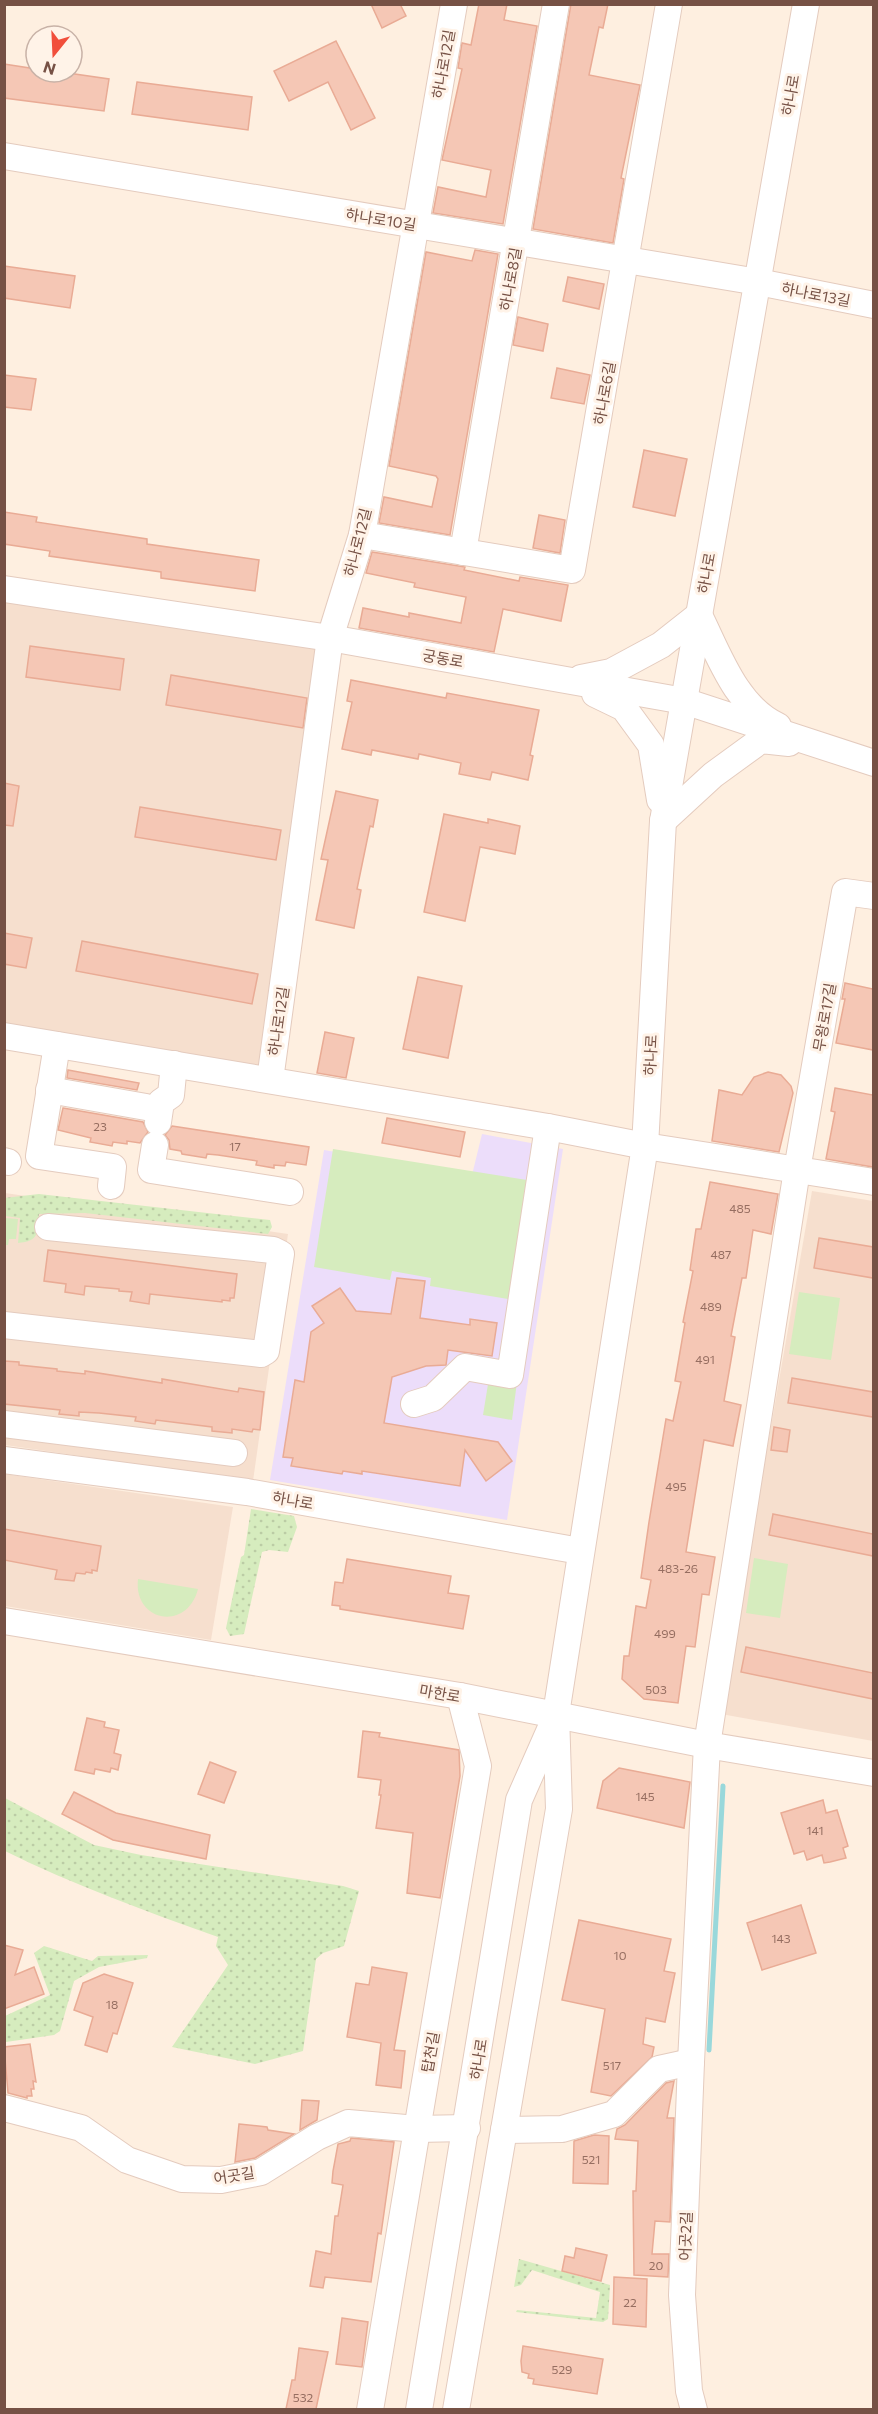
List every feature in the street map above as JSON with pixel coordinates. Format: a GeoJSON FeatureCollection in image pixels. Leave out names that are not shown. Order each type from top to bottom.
{"type":"FeatureCollection","features":[{"type":"Feature","properties":{"kind":"street","name":"하나로12길"},"geometry":{"type":"LineString","coordinates":[[270,1080],[330,638],[362,535],[454,4]]}},
{"type":"Feature","properties":{"kind":"street","name":"하나로8길"},"geometry":{"type":"LineString","coordinates":[[463,552],[556,4]]}},
{"type":"Feature","properties":{"kind":"street","name":"하나로6길"},"geometry":{"type":"LineString","coordinates":[[362,535],[572,570],[627,260],[669,4]]}},
{"type":"Feature","properties":{"kind":"street","name":"하나로"},"geometry":{"type":"LineString","coordinates":[[456,2409],[560,1809],[556,1714],[645,1146],[663,821],[806,4]]}},
{"type":"Feature","properties":{"kind":"street","name":"하나로10길"},"geometry":{"type":"LineString","coordinates":[[4,156],[758,282]]}},
{"type":"Feature","properties":{"kind":"street","name":"하나로13길"},"geometry":{"type":"LineString","coordinates":[[758,282],[873,305]]}},
{"type":"Feature","properties":{"kind":"street","name":"궁동로"},"geometry":{"type":"LineString","coordinates":[[4,589],[330,638],[684,701],[873,763]]}},
{"type":"Feature","properties":{"kind":"street"},"geometry":{"type":"LineString","coordinates":[[567,680],[611,672],[661,645],[699,615],[732,682],[764,720],[819,745]]}},
{"type":"Feature","properties":{"kind":"street"},"geometry":{"type":"LineString","coordinates":[[567,680],[624,708],[651,744],[663,821]]}},
{"type":"Feature","properties":{"kind":"street"},"geometry":{"type":"LineString","coordinates":[[663,821],[713,775],[761,740],[819,745]]}},
{"type":"Feature","properties":{"kind":"street","name":"무왕로17길"},"geometry":{"type":"LineString","coordinates":[[797,1170],[845,892],[873,896]]}},
{"type":"Feature","properties":{"kind":"street"},"geometry":{"type":"LineString","coordinates":[[4,1036],[548,1127],[645,1146],[873,1182]]}},
{"type":"Feature","properties":{"kind":"street"},"geometry":{"type":"LineString","coordinates":[[57,1045],[39,1156],[112,1167],[111,1186]]}},
{"type":"Feature","properties":{"kind":"street"},"geometry":{"type":"LineString","coordinates":[[174,1064],[171,1095],[161,1102],[150,1119],[151,1170],[290,1192]]}},
{"type":"Feature","properties":{"kind":"street"},"geometry":{"type":"LineString","coordinates":[[50,1090],[150,1119]]}},
{"type":"Feature","properties":{"kind":"street"},"geometry":{"type":"LineString","coordinates":[[414,1404],[433,1398],[465,1367],[510,1375],[548,1127]]}},
{"type":"Feature","properties":{"kind":"street"},"geometry":{"type":"LineString","coordinates":[[707,1745],[797,1170]]}},
{"type":"Feature","properties":{"kind":"street"},"geometry":{"type":"LineString","coordinates":[[4,1325],[261,1354],[266,1351],[281,1254],[273,1250],[48,1227]]}},
{"type":"Feature","properties":{"kind":"street"},"geometry":{"type":"LineString","coordinates":[[4,1424],[234,1453]]}},
{"type":"Feature","properties":{"kind":"street","name":"하나로"},"geometry":{"type":"LineString","coordinates":[[4,1461],[247,1492],[580,1551]]}},
{"type":"Feature","properties":{"kind":"street","name":"마한로"},"geometry":{"type":"LineString","coordinates":[[4,1621],[460,1696],[707,1745],[873,1773]]}},
{"type":"Feature","properties":{"kind":"street","name":"탑천길"},"geometry":{"type":"LineString","coordinates":[[370,2409],[478,1766],[460,1696]]}},
{"type":"Feature","properties":{"kind":"street","name":"하나로"},"geometry":{"type":"LineString","coordinates":[[419,2409],[467,2128],[519,1800],[556,1714]]}},
{"type":"Feature","properties":{"kind":"street","name":"어곳2길"},"geometry":{"type":"LineString","coordinates":[[694,2409],[689,2391],[682,2295],[707,1745]]}},
{"type":"Feature","properties":{"kind":"street"},"geometry":{"type":"LineString","coordinates":[[504,2130],[562,2129],[614,2114],[658,2069],[691,2062]]}},
{"type":"Feature","properties":{"kind":"street","name":"어곳길"},"geometry":{"type":"LineString","coordinates":[[4,2108],[81,2128],[128,2160],[182,2179],[221,2180],[261,2172],[317,2137],[348,2123],[417,2129],[467,2128]]}},
{"type":"Feature","properties":{"kind":"shaded area"},"geometry":{"type":"Polygon","coordinates":[[[4,589],[330,638],[270,1080],[5,1036],[4,589]]]}},
{"type":"Feature","properties":{"kind":"shaded area"},"geometry":{"type":"Polygon","coordinates":[[[482,1134],[563,1149],[507,1520],[270,1480],[324,1150],[472,1175],[482,1134]]]}},
{"type":"Feature","properties":{"kind":"shaded area"},"geometry":{"type":"Polygon","coordinates":[[[812,1191],[873,1201],[873,1741],[721,1714],[812,1191]]]}},
{"type":"Feature","properties":{"kind":"shaded area"},"geometry":{"type":"Polygon","coordinates":[[[5,1193],[288,1234],[253,1481],[5,1445],[5,1193]]]}},
{"type":"Feature","properties":{"kind":"shaded area"},"geometry":{"type":"Polygon","coordinates":[[[4,1474],[233,1507],[211,1640],[5,1606],[4,1474]]]}},
{"type":"Feature","properties":{"kind":"green space"},"geometry":{"type":"Polygon","coordinates":[[[333,1149],[527,1180],[508,1299],[430,1286],[431,1278],[392,1271],[390,1280],[314,1267],[333,1149]]]}},
{"type":"Feature","properties":{"kind":"green space"},"geometry":{"type":"Polygon","coordinates":[[[39,1194],[270,1220],[272,1227],[268,1234],[85,1213],[39,1214],[34,1238],[18,1243],[20,1218],[5,1216],[4,1198],[39,1194]]]}},
{"type":"Feature","properties":{"kind":"green space"},"geometry":{"type":"Polygon","coordinates":[[[5,1218],[18,1219],[16,1239],[9,1239],[8,1245],[5,1245],[5,1218]]]}},
{"type":"Feature","properties":{"kind":"green space"},"geometry":{"type":"Polygon","coordinates":[[[799,1292],[840,1298],[831,1360],[789,1354],[799,1292]]]}},
{"type":"Feature","properties":{"kind":"green space"},"geometry":{"type":"Polygon","coordinates":[[[489,1378],[517,1382],[512,1420],[483,1415],[489,1378]]]}},
{"type":"Feature","properties":{"kind":"green space"},"geometry":{"type":"Polygon","coordinates":[[[251,1509],[294,1516],[297,1527],[288,1552],[269,1550],[262,1552],[244,1634],[230,1636],[226,1628],[241,1557],[244,1555],[251,1509]]]}},
{"type":"Feature","properties":{"kind":"green space"},"geometry":{"type":"Polygon","coordinates":[[[754,1558],[788,1564],[780,1618],[746,1613],[754,1558]]]}},
{"type":"Feature","properties":{"kind":"green space"},"geometry":{"type":"Polygon","coordinates":[[[138,1579],[198,1589],[192,1603],[183,1612],[173,1616],[162,1616],[152,1612],[144,1605],[139,1594],[138,1579]]]}},
{"type":"Feature","properties":{"kind":"green space"},"geometry":{"type":"Polygon","coordinates":[[[5,1798],[94,1845],[141,1855],[343,1886],[359,1891],[344,1946],[323,1953],[316,1959],[303,2051],[255,2064],[172,2047],[228,1965],[216,1946],[218,1937],[83,1886],[5,1851],[5,1798]]]}},
{"type":"Feature","properties":{"kind":"green space"},"geometry":{"type":"Polygon","coordinates":[[[44,1946],[92,1961],[98,1956],[148,1955],[147,1958],[99,1967],[74,1981],[60,2031],[54,2035],[6,2042],[5,2016],[50,1995],[34,1953],[44,1946]]]}},
{"type":"Feature","properties":{"kind":"green space"},"geometry":{"type":"Polygon","coordinates":[[[519,2259],[610,2285],[608,2319],[603,2322],[516,2312],[517,2310],[596,2318],[600,2292],[532,2270],[521,2285],[514,2287],[519,2259]]]}},
{"type":"Feature","properties":{"kind":"building"},"geometry":{"type":"Polygon","coordinates":[[[371,4],[400,4],[406,16],[382,28],[371,4]]]}},
{"type":"Feature","properties":{"kind":"building"},"geometry":{"type":"Polygon","coordinates":[[[479,4],[507,4],[504,20],[537,26],[503,224],[433,213],[438,187],[486,197],[491,170],[442,160],[462,69],[458,68],[462,43],[471,45],[479,4]]]}},
{"type":"Feature","properties":{"kind":"building"},"geometry":{"type":"Polygon","coordinates":[[[571,4],[608,4],[603,28],[599,27],[589,75],[640,85],[621,178],[624,179],[613,243],[533,229],[571,4]]]}},
{"type":"Feature","properties":{"kind":"building"},"geometry":{"type":"Polygon","coordinates":[[[336,41],[375,118],[351,130],[328,82],[289,101],[274,71],[336,41]]]}},
{"type":"Feature","properties":{"kind":"building"},"geometry":{"type":"Polygon","coordinates":[[[4,64],[24,67],[24,84],[84,84],[84,75],[109,79],[104,111],[4,98],[4,64]]]}},
{"type":"Feature","properties":{"kind":"building"},"geometry":{"type":"Polygon","coordinates":[[[137,82],[252,97],[248,130],[132,114],[137,82]]]}},
{"type":"Feature","properties":{"kind":"building"},"geometry":{"type":"Polygon","coordinates":[[[475,250],[498,254],[450,535],[379,523],[384,497],[432,507],[438,479],[436,476],[389,466],[426,252],[472,261],[475,250]]]}},
{"type":"Feature","properties":{"kind":"building"},"geometry":{"type":"Polygon","coordinates":[[[4,266],[75,276],[70,308],[4,298],[4,266]]]}},
{"type":"Feature","properties":{"kind":"building"},"geometry":{"type":"Polygon","coordinates":[[[568,277],[604,284],[599,309],[563,301],[568,277]]]}},
{"type":"Feature","properties":{"kind":"building"},"geometry":{"type":"Polygon","coordinates":[[[518,317],[548,324],[543,351],[513,345],[518,317]]]}},
{"type":"Feature","properties":{"kind":"building"},"geometry":{"type":"Polygon","coordinates":[[[557,368],[590,375],[584,404],[551,398],[557,368]]]}},
{"type":"Feature","properties":{"kind":"building"},"geometry":{"type":"Polygon","coordinates":[[[4,375],[36,379],[31,410],[4,407],[4,375]]]}},
{"type":"Feature","properties":{"kind":"building"},"geometry":{"type":"Polygon","coordinates":[[[644,450],[687,459],[675,516],[633,507],[644,450]]]}},
{"type":"Feature","properties":{"kind":"building"},"geometry":{"type":"Polygon","coordinates":[[[4,512],[37,517],[36,522],[147,539],[147,544],[259,560],[255,591],[161,578],[161,572],[49,556],[50,551],[4,544],[4,512]]]}},
{"type":"Feature","properties":{"kind":"building"},"geometry":{"type":"Polygon","coordinates":[[[539,515],[565,520],[560,553],[533,548],[539,515]]]}},
{"type":"Feature","properties":{"kind":"building"},"geometry":{"type":"Polygon","coordinates":[[[372,552],[465,567],[464,570],[519,581],[520,577],[568,585],[561,621],[503,609],[494,652],[359,628],[363,608],[409,617],[409,613],[461,623],[466,597],[414,587],[415,583],[366,573],[372,552]]]}},
{"type":"Feature","properties":{"kind":"building"},"geometry":{"type":"Polygon","coordinates":[[[30,646],[124,659],[120,690],[26,677],[30,646]]]}},
{"type":"Feature","properties":{"kind":"building"},"geometry":{"type":"Polygon","coordinates":[[[171,675],[307,698],[303,728],[166,705],[171,675]]]}},
{"type":"Feature","properties":{"kind":"building"},"geometry":{"type":"Polygon","coordinates":[[[351,680],[446,698],[447,693],[539,710],[530,755],[533,756],[528,780],[492,772],[490,780],[459,774],[461,763],[419,754],[418,759],[372,750],[371,755],[342,749],[352,702],[347,701],[351,680]]]}},
{"type":"Feature","properties":{"kind":"building"},"geometry":{"type":"Polygon","coordinates":[[[4,783],[19,786],[13,826],[4,825],[4,783]]]}},
{"type":"Feature","properties":{"kind":"building"},"geometry":{"type":"Polygon","coordinates":[[[336,791],[378,800],[373,827],[370,826],[357,889],[361,890],[354,928],[316,920],[328,860],[321,859],[336,791]]]}},
{"type":"Feature","properties":{"kind":"building"},"geometry":{"type":"Polygon","coordinates":[[[140,807],[281,830],[276,860],[135,837],[140,807]]]}},
{"type":"Feature","properties":{"kind":"building"},"geometry":{"type":"Polygon","coordinates":[[[444,814],[488,823],[488,819],[520,826],[515,854],[480,847],[465,921],[424,912],[444,814]]]}},
{"type":"Feature","properties":{"kind":"building"},"geometry":{"type":"Polygon","coordinates":[[[4,933],[32,938],[26,968],[4,964],[4,933]]]}},
{"type":"Feature","properties":{"kind":"building"},"geometry":{"type":"Polygon","coordinates":[[[82,941],[258,974],[252,1004],[76,971],[82,941]]]}},
{"type":"Feature","properties":{"kind":"building"},"geometry":{"type":"Polygon","coordinates":[[[418,977],[462,986],[448,1058],[403,1049],[418,977]]]}},
{"type":"Feature","properties":{"kind":"building"},"geometry":{"type":"Polygon","coordinates":[[[845,983],[873,989],[873,1050],[836,1043],[845,999],[842,999],[845,983]]]}},
{"type":"Feature","properties":{"kind":"building"},"geometry":{"type":"Polygon","coordinates":[[[325,1032],[354,1038],[346,1078],[317,1073],[325,1032]]]}},
{"type":"Feature","properties":{"kind":"building"},"geometry":{"type":"Polygon","coordinates":[[[68,1070],[139,1083],[137,1090],[67,1078],[68,1070]]]}},
{"type":"Feature","properties":{"kind":"building"},"geometry":{"type":"Polygon","coordinates":[[[768,1072],[781,1075],[791,1086],[793,1093],[779,1152],[712,1141],[719,1090],[742,1095],[754,1077],[768,1072]]]}},
{"type":"Feature","properties":{"kind":"building"},"geometry":{"type":"Polygon","coordinates":[[[835,1088],[873,1095],[873,1167],[826,1159],[835,1112],[831,1111],[835,1088]]]}},
{"type":"Feature","properties":{"kind":"building"},"geometry":{"type":"Polygon","coordinates":[[[63,1108],[143,1122],[148,1132],[140,1143],[113,1142],[112,1146],[90,1142],[91,1138],[58,1130],[63,1108]]]}},
{"type":"Feature","properties":{"kind":"building"},"geometry":{"type":"Polygon","coordinates":[[[387,1118],[465,1132],[460,1157],[382,1143],[387,1118]]]}},
{"type":"Feature","properties":{"kind":"building"},"geometry":{"type":"Polygon","coordinates":[[[172,1126],[309,1147],[306,1165],[286,1162],[285,1166],[274,1165],[274,1168],[256,1165],[257,1161],[218,1155],[207,1154],[206,1158],[182,1154],[181,1151],[170,1149],[169,1140],[165,1135],[172,1126]]]}},
{"type":"Feature","properties":{"kind":"building"},"geometry":{"type":"Polygon","coordinates":[[[710,1182],[778,1194],[771,1234],[753,1230],[746,1278],[742,1278],[731,1336],[735,1337],[724,1401],[741,1405],[733,1446],[704,1440],[686,1552],[715,1557],[709,1595],[702,1594],[695,1647],[686,1646],[678,1703],[644,1699],[622,1679],[624,1656],[629,1656],[636,1606],[646,1608],[651,1580],[641,1578],[649,1522],[666,1419],[673,1421],[681,1382],[675,1381],[693,1271],[690,1270],[696,1229],[701,1229],[710,1182]]]}},
{"type":"Feature","properties":{"kind":"building"},"geometry":{"type":"Polygon","coordinates":[[[819,1238],[873,1247],[873,1278],[814,1268],[819,1238]]]}},
{"type":"Feature","properties":{"kind":"building"},"geometry":{"type":"Polygon","coordinates":[[[48,1250],[237,1274],[234,1298],[230,1298],[230,1301],[222,1300],[222,1302],[150,1294],[149,1304],[130,1301],[132,1292],[119,1291],[119,1289],[85,1286],[84,1295],[65,1292],[66,1284],[44,1281],[48,1250]]]}},
{"type":"Feature","properties":{"kind":"building"},"geometry":{"type":"Polygon","coordinates":[[[397,1278],[425,1281],[420,1318],[470,1325],[470,1319],[497,1323],[492,1356],[448,1350],[446,1365],[426,1366],[392,1377],[384,1423],[498,1442],[512,1461],[486,1481],[465,1450],[460,1486],[362,1471],[362,1474],[343,1471],[342,1474],[291,1466],[293,1458],[283,1457],[295,1380],[304,1382],[311,1332],[324,1323],[312,1306],[340,1288],[356,1311],[391,1314],[397,1278]]]}},
{"type":"Feature","properties":{"kind":"building"},"geometry":{"type":"Polygon","coordinates":[[[4,1361],[57,1369],[57,1371],[85,1374],[85,1371],[162,1383],[162,1379],[238,1392],[239,1388],[264,1392],[260,1430],[253,1429],[252,1432],[232,1429],[232,1433],[212,1431],[212,1427],[156,1420],[155,1424],[135,1421],[136,1417],[79,1412],[79,1416],[59,1414],[60,1410],[4,1404],[4,1361]]]}},
{"type":"Feature","properties":{"kind":"building"},"geometry":{"type":"Polygon","coordinates":[[[792,1378],[873,1392],[873,1417],[788,1403],[792,1378]]]}},
{"type":"Feature","properties":{"kind":"building"},"geometry":{"type":"Polygon","coordinates":[[[774,1427],[790,1430],[787,1452],[771,1450],[774,1427]]]}},
{"type":"Feature","properties":{"kind":"building"},"geometry":{"type":"Polygon","coordinates":[[[773,1514],[873,1534],[873,1556],[769,1535],[773,1514]]]}},
{"type":"Feature","properties":{"kind":"building"},"geometry":{"type":"Polygon","coordinates":[[[4,1529],[101,1546],[97,1571],[92,1570],[92,1573],[86,1572],[85,1574],[76,1573],[74,1581],[55,1579],[57,1570],[4,1560],[4,1529]]]}},
{"type":"Feature","properties":{"kind":"building"},"geometry":{"type":"Polygon","coordinates":[[[347,1559],[451,1576],[448,1593],[469,1596],[463,1629],[340,1609],[340,1606],[332,1605],[335,1582],[343,1583],[347,1559]]]}},
{"type":"Feature","properties":{"kind":"building"},"geometry":{"type":"Polygon","coordinates":[[[746,1647],[873,1673],[873,1699],[741,1672],[746,1647]]]}},
{"type":"Feature","properties":{"kind":"building"},"geometry":{"type":"Polygon","coordinates":[[[87,1718],[105,1722],[104,1727],[119,1730],[114,1753],[121,1755],[118,1770],[111,1768],[110,1772],[95,1769],[94,1774],[75,1770],[87,1718]]]}},
{"type":"Feature","properties":{"kind":"building"},"geometry":{"type":"Polygon","coordinates":[[[363,1731],[380,1733],[379,1737],[459,1750],[460,1776],[440,1898],[407,1893],[413,1833],[376,1828],[381,1780],[358,1777],[363,1731]]]}},
{"type":"Feature","properties":{"kind":"building"},"geometry":{"type":"Polygon","coordinates":[[[210,1762],[236,1772],[224,1803],[198,1794],[210,1762]]]}},
{"type":"Feature","properties":{"kind":"building"},"geometry":{"type":"Polygon","coordinates":[[[619,1768],[690,1782],[684,1828],[597,1808],[603,1781],[619,1768]]]}},
{"type":"Feature","properties":{"kind":"building"},"geometry":{"type":"Polygon","coordinates":[[[74,1792],[116,1813],[210,1835],[206,1859],[113,1840],[62,1814],[74,1792]]]}},
{"type":"Feature","properties":{"kind":"building"},"geometry":{"type":"Polygon","coordinates":[[[823,1800],[826,1813],[837,1810],[848,1846],[843,1848],[846,1858],[824,1863],[822,1855],[807,1860],[804,1851],[794,1854],[781,1813],[823,1800]]]}},
{"type":"Feature","properties":{"kind":"building"},"geometry":{"type":"Polygon","coordinates":[[[801,1905],[816,1953],[762,1970],[747,1923],[801,1905]]]}},
{"type":"Feature","properties":{"kind":"building"},"geometry":{"type":"Polygon","coordinates":[[[579,1920],[671,1939],[664,1971],[675,1973],[665,2022],[646,2018],[643,2044],[654,2047],[652,2057],[611,2096],[591,2092],[605,2009],[562,2000],[579,1920]]]}},
{"type":"Feature","properties":{"kind":"building"},"geometry":{"type":"Polygon","coordinates":[[[4,1945],[23,1950],[15,1975],[34,1967],[44,1994],[4,2009],[4,1945]]]}},
{"type":"Feature","properties":{"kind":"building"},"geometry":{"type":"Polygon","coordinates":[[[372,1967],[407,1973],[394,2050],[405,2051],[401,2088],[376,2085],[381,2043],[347,2037],[356,1983],[369,1985],[372,1967]]]}},
{"type":"Feature","properties":{"kind":"building"},"geometry":{"type":"Polygon","coordinates":[[[104,1974],[133,1983],[117,2034],[113,2033],[107,2052],[85,2045],[93,2017],[74,2010],[83,1983],[104,1974]]]}},
{"type":"Feature","properties":{"kind":"building"},"geometry":{"type":"Polygon","coordinates":[[[30,2044],[36,2082],[33,2081],[32,2096],[27,2096],[27,2098],[8,2093],[4,2047],[30,2044]]]}},
{"type":"Feature","properties":{"kind":"building"},"geometry":{"type":"Polygon","coordinates":[[[674,2081],[667,2118],[674,2118],[670,2222],[655,2221],[652,2254],[669,2254],[668,2277],[634,2275],[633,2191],[636,2191],[638,2141],[615,2139],[617,2129],[625,2125],[666,2083],[674,2081]]]}},
{"type":"Feature","properties":{"kind":"building"},"geometry":{"type":"Polygon","coordinates":[[[302,2100],[319,2101],[317,2120],[300,2130],[302,2100]]]}},
{"type":"Feature","properties":{"kind":"building"},"geometry":{"type":"Polygon","coordinates":[[[239,2124],[267,2127],[268,2130],[294,2134],[255,2158],[235,2162],[239,2124]]]}},
{"type":"Feature","properties":{"kind":"building"},"geometry":{"type":"Polygon","coordinates":[[[594,2135],[609,2136],[608,2184],[573,2183],[574,2141],[594,2135]]]}},
{"type":"Feature","properties":{"kind":"building"},"geometry":{"type":"Polygon","coordinates":[[[351,2138],[394,2142],[381,2234],[378,2233],[371,2282],[325,2277],[323,2288],[310,2286],[316,2251],[331,2254],[335,2216],[338,2216],[343,2185],[332,2183],[333,2171],[338,2144],[350,2141],[351,2138]]]}},
{"type":"Feature","properties":{"kind":"building"},"geometry":{"type":"Polygon","coordinates":[[[576,2248],[607,2255],[601,2281],[562,2271],[565,2256],[574,2258],[576,2248]]]}},
{"type":"Feature","properties":{"kind":"building"},"geometry":{"type":"Polygon","coordinates":[[[614,2277],[647,2279],[646,2327],[613,2324],[614,2277]]]}},
{"type":"Feature","properties":{"kind":"building"},"geometry":{"type":"Polygon","coordinates":[[[342,2318],[368,2322],[362,2367],[336,2364],[342,2318]]]}},
{"type":"Feature","properties":{"kind":"building"},"geometry":{"type":"Polygon","coordinates":[[[523,2346],[603,2359],[597,2394],[533,2384],[534,2379],[528,2378],[529,2374],[522,2372],[523,2346]]]}},
{"type":"Feature","properties":{"kind":"building"},"geometry":{"type":"Polygon","coordinates":[[[299,2348],[328,2352],[316,2409],[286,2409],[292,2380],[295,2380],[299,2348]]]}},
{"type":"Feature","properties":{"kind":"waterway"},"geometry":{"type":"LineString","coordinates":[[709,2050],[723,1786]]}}]}
